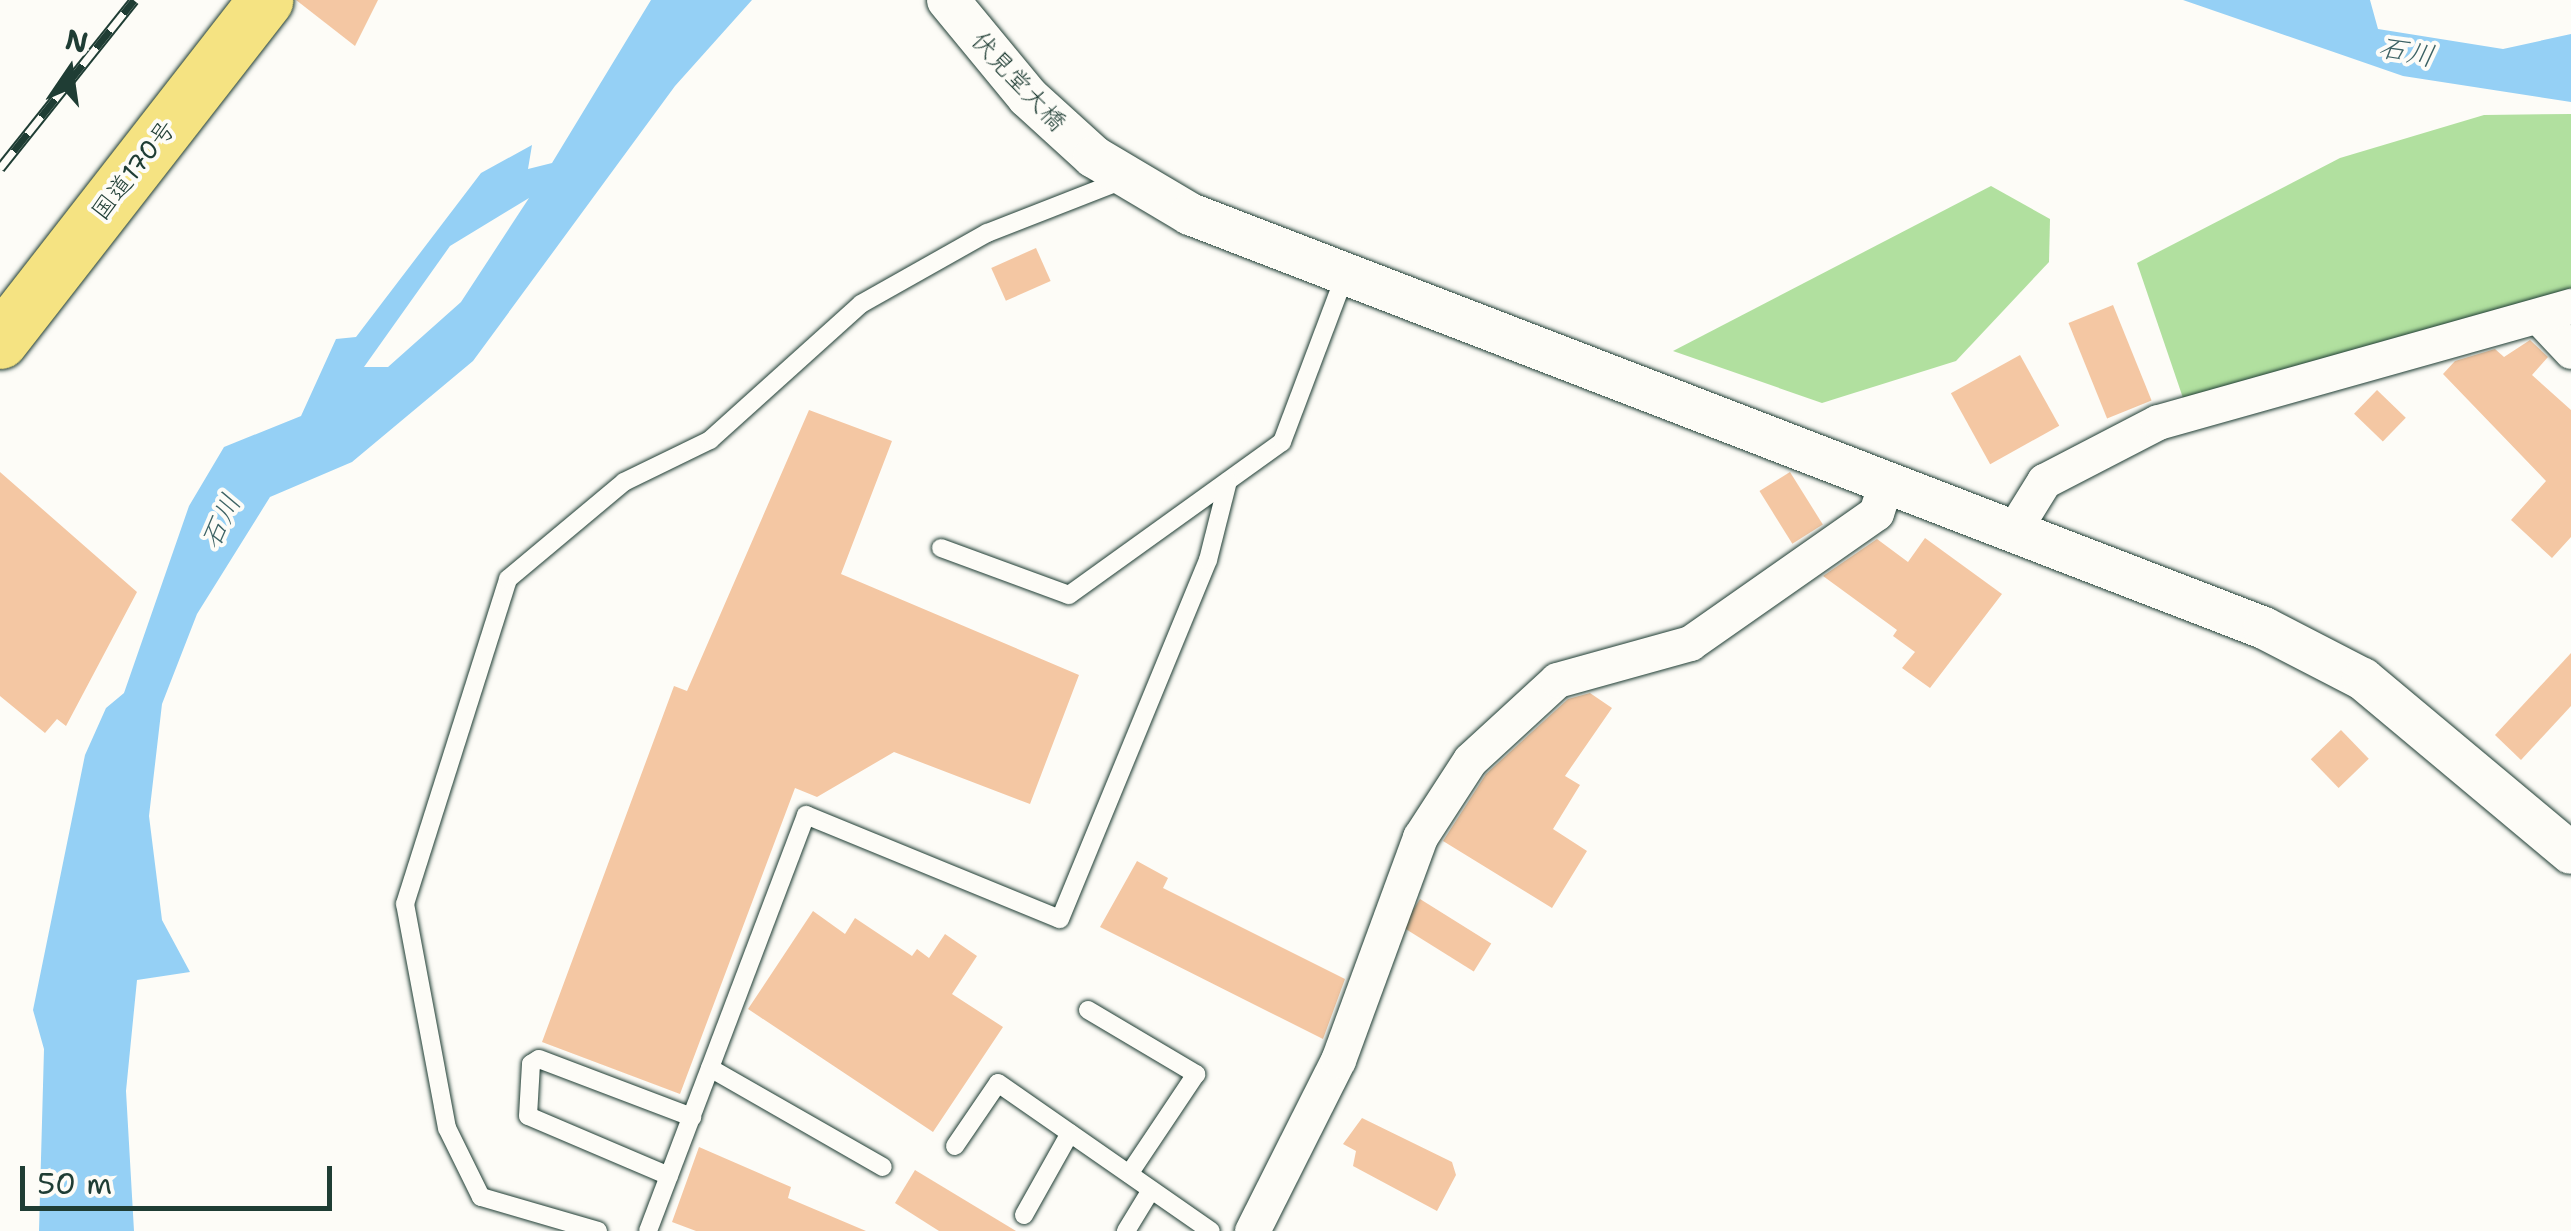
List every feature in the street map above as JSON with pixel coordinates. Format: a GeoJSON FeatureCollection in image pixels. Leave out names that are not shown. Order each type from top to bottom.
{"type":"FeatureCollection","features":[{"type":"Feature","properties":{"kind":"highway","name":"国道170号"},"geometry":{"type":"LineString","coordinates":[[0,340],[265,0]]}},
{"type":"Feature","properties":{"kind":"street","name":"伏見堂大橋"},"geometry":{"type":"LineString","coordinates":[[948,0],[1028,98],[1111,167],[1344,278],[2264,628],[2363,680],[2571,853]]}},
{"type":"Feature","properties":{"kind":"street"},"geometry":{"type":"LineString","coordinates":[[2013,531],[2044,481],[2158,422],[2556,312],[2571,351]]}},
{"type":"Feature","properties":{"kind":"street"},"geometry":{"type":"LineString","coordinates":[[1252,1231],[1338,1060],[1420,837],[1470,760],[1556,680],[1690,643],[1876,513],[1886,483]]}},
{"type":"Feature","properties":{"kind":"lane"},"geometry":{"type":"LineString","coordinates":[[598,1231],[482,1198],[447,1128],[405,904],[508,579],[624,482],[710,440],[861,304],[1111,167]]}},
{"type":"Feature","properties":{"kind":"lane"},"geometry":{"type":"LineString","coordinates":[[941,548],[1069,595],[1282,442],[1344,278]]}},
{"type":"Feature","properties":{"kind":"lane"},"geometry":{"type":"LineString","coordinates":[[648,1231],[806,815],[1060,920],[1208,560],[1228,481]]}},
{"type":"Feature","properties":{"kind":"lane"},"geometry":{"type":"LineString","coordinates":[[1088,1010],[1196,1074],[1129,1174]]}},
{"type":"Feature","properties":{"kind":"lane"},"geometry":{"type":"LineString","coordinates":[[669,1176],[528,1116],[531,1064],[539,1059],[692,1117]]}},
{"type":"Feature","properties":{"kind":"lane"},"geometry":{"type":"LineString","coordinates":[[710,1068],[883,1167]]}},
{"type":"Feature","properties":{"kind":"lane"},"geometry":{"type":"LineString","coordinates":[[955,1146],[998,1083],[1211,1231]]}},
{"type":"Feature","properties":{"kind":"lane"},"geometry":{"type":"LineString","coordinates":[[1024,1215],[1070,1133]]}},
{"type":"Feature","properties":{"kind":"lane"},"geometry":{"type":"LineString","coordinates":[[1126,1231],[1152,1190]]}},
{"type":"Feature","properties":{"kind":"green space"},"geometry":{"type":"Polygon","coordinates":[[[2571,114],[2571,289],[2183,398],[2137,263],[2340,158],[2484,115],[2571,114]]]}},
{"type":"Feature","properties":{"kind":"green space"},"geometry":{"type":"Polygon","coordinates":[[[1991,186],[2050,219],[2049,262],[1956,361],[1822,403],[1673,351],[1991,186]]]}},
{"type":"Feature","properties":{"kind":"water","name":"石川"},"geometry":{"type":"Polygon","coordinates":[[[651,0],[752,0],[675,86],[473,361],[352,462],[270,497],[197,614],[162,704],[149,816],[162,920],[190,972],[137,980],[126,1091],[134,1231],[39,1231],[44,1049],[33,1010],[85,755],[106,708],[124,693],[189,506],[224,447],[301,416],[336,339],[356,337],[481,173],[532,145],[528,169],[552,163],[651,0]],[[529,198],[450,246],[364,367],[388,367],[461,302],[529,198]]]}},
{"type":"Feature","properties":{"kind":"water","name":"石川"},"geometry":{"type":"Polygon","coordinates":[[[2183,0],[2370,0],[2378,29],[2503,49],[2571,34],[2571,102],[2403,76],[2183,0]]]}},
{"type":"Feature","properties":{"kind":"building"},"geometry":{"type":"Polygon","coordinates":[[[296,0],[378,0],[355,46],[296,0]]]}},
{"type":"Feature","properties":{"kind":"building"},"geometry":{"type":"Polygon","coordinates":[[[1036,248],[1051,281],[1006,301],[991,268],[1036,248]]]}},
{"type":"Feature","properties":{"kind":"building"},"geometry":{"type":"Polygon","coordinates":[[[2113,305],[2152,400],[2107,418],[2068,323],[2113,305]]]}},
{"type":"Feature","properties":{"kind":"building"},"geometry":{"type":"Polygon","coordinates":[[[2530,340],[2548,357],[2532,375],[2571,410],[2571,537],[2552,558],[2511,520],[2546,481],[2443,374],[2455,361],[2495,349],[2504,357],[2530,340]]]}},
{"type":"Feature","properties":{"kind":"building"},"geometry":{"type":"Polygon","coordinates":[[[2020,355],[2059,426],[1990,464],[1951,393],[2020,355]]]}},
{"type":"Feature","properties":{"kind":"building"},"geometry":{"type":"Polygon","coordinates":[[[2377,390],[2406,418],[2383,442],[2354,414],[2377,390]]]}},
{"type":"Feature","properties":{"kind":"building"},"geometry":{"type":"Polygon","coordinates":[[[809,410],[892,441],[841,574],[1079,675],[1030,804],[894,752],[817,797],[795,788],[680,1094],[542,1042],[674,686],[687,691],[809,410]]]}},
{"type":"Feature","properties":{"kind":"building"},"geometry":{"type":"Polygon","coordinates":[[[0,472],[137,592],[66,726],[57,719],[45,733],[0,696],[0,472]]]}},
{"type":"Feature","properties":{"kind":"building"},"geometry":{"type":"Polygon","coordinates":[[[1790,472],[1823,525],[1792,544],[1759,491],[1790,472]]]}},
{"type":"Feature","properties":{"kind":"building"},"geometry":{"type":"Polygon","coordinates":[[[1925,538],[2002,594],[1930,688],[1902,668],[1915,652],[1893,636],[1897,630],[1823,576],[1877,539],[1908,562],[1925,538]]]}},
{"type":"Feature","properties":{"kind":"building"},"geometry":{"type":"Polygon","coordinates":[[[2571,653],[2571,706],[2521,760],[2495,735],[2571,653]]]}},
{"type":"Feature","properties":{"kind":"building"},"geometry":{"type":"Polygon","coordinates":[[[1590,693],[1612,708],[1565,776],[1580,785],[1553,829],[1587,851],[1552,908],[1443,841],[1486,774],[1568,699],[1590,693]]]}},
{"type":"Feature","properties":{"kind":"building"},"geometry":{"type":"Polygon","coordinates":[[[2341,730],[2369,759],[2339,788],[2311,759],[2341,730]]]}},
{"type":"Feature","properties":{"kind":"building"},"geometry":{"type":"Polygon","coordinates":[[[1137,861],[1168,878],[1163,888],[1345,979],[1323,1039],[1100,927],[1137,861]]]}},
{"type":"Feature","properties":{"kind":"building"},"geometry":{"type":"Polygon","coordinates":[[[1420,899],[1491,944],[1474,971],[1403,927],[1420,899]]]}},
{"type":"Feature","properties":{"kind":"building"},"geometry":{"type":"Polygon","coordinates":[[[813,911],[845,934],[855,918],[912,956],[917,949],[929,958],[945,934],[977,956],[952,994],[1003,1027],[933,1132],[748,1009],[813,911]]]}},
{"type":"Feature","properties":{"kind":"building"},"geometry":{"type":"Polygon","coordinates":[[[1362,1118],[1452,1162],[1456,1175],[1437,1211],[1353,1166],[1356,1151],[1343,1144],[1362,1118]]]}},
{"type":"Feature","properties":{"kind":"building"},"geometry":{"type":"Polygon","coordinates":[[[699,1147],[791,1187],[788,1198],[866,1231],[696,1231],[672,1222],[699,1147]]]}},
{"type":"Feature","properties":{"kind":"building"},"geometry":{"type":"Polygon","coordinates":[[[915,1170],[1016,1231],[939,1231],[895,1203],[915,1170]]]}},
{"type":"Feature","properties":{"kind":"railway"},"geometry":{"type":"LineString","coordinates":[[0,168],[134,0]]}}]}
